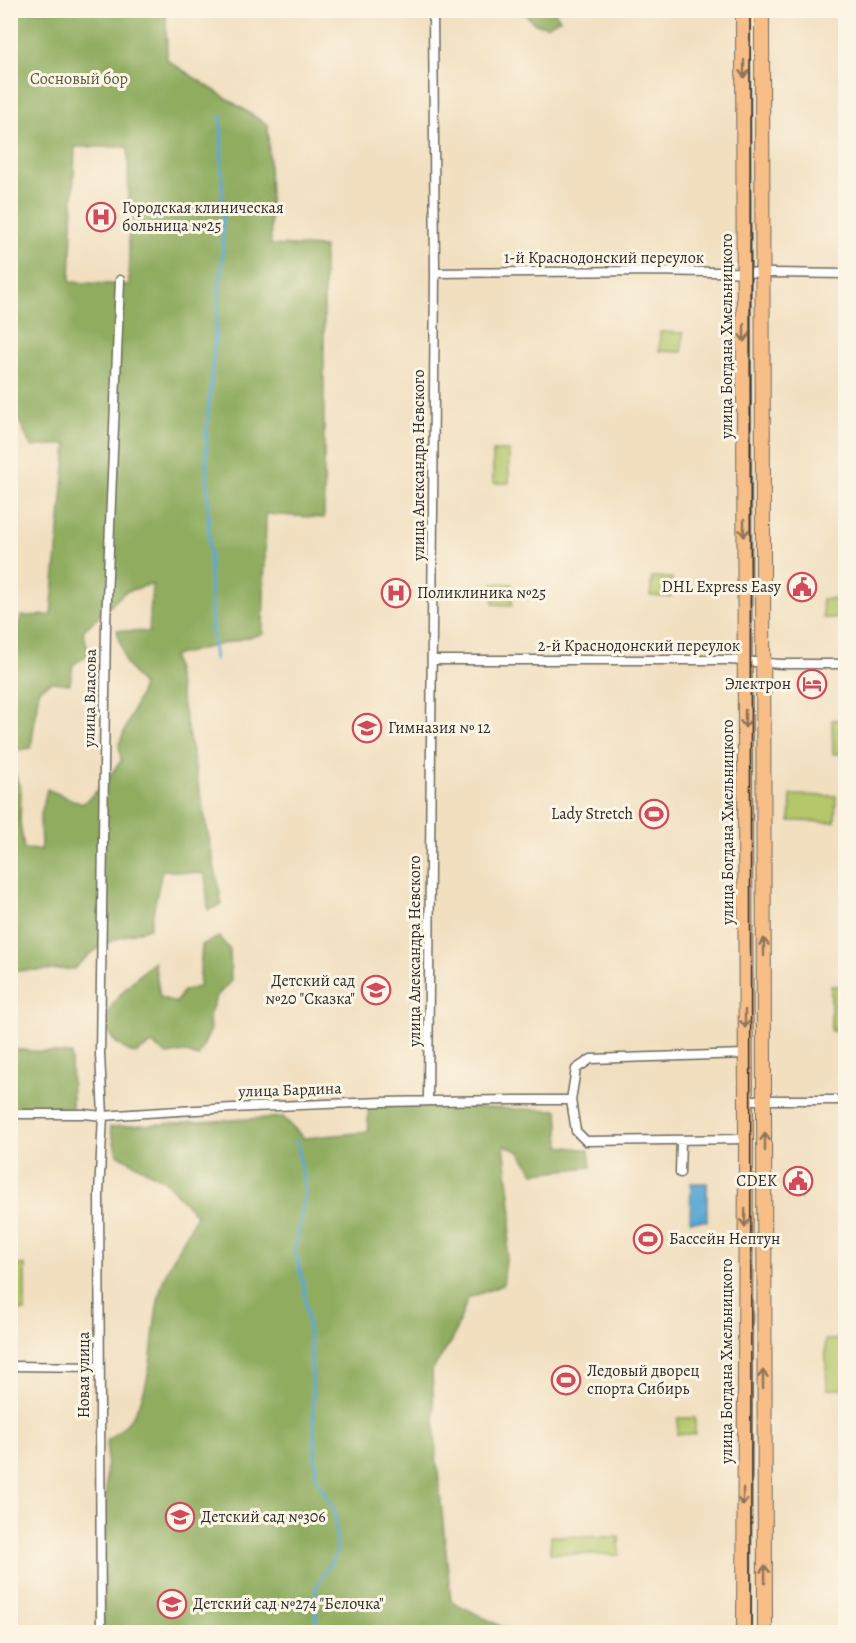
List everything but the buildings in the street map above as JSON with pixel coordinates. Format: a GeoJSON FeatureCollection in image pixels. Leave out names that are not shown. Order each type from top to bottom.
{"type":"FeatureCollection","features":[{"type":"Feature","properties":{"kind":"highway","name":"улица Богдана Хмельницкого"},"geometry":{"type":"LineString","coordinates":[[743,10],[746,1100],[744,1632]]}},
{"type":"Feature","properties":{"kind":"highway","name":"улица Богдана Хмельницкого"},"geometry":{"type":"LineString","coordinates":[[762,10],[765,1632]]}},
{"type":"Feature","properties":{"kind":"street","name":"улица Александра Невского"},"geometry":{"type":"LineString","coordinates":[[428,1099],[435,273],[433,10]]}},
{"type":"Feature","properties":{"kind":"street","name":"1-й Краснодонский переулок"},"geometry":{"type":"LineString","coordinates":[[435,273],[645,271],[846,274]]}},
{"type":"Feature","properties":{"kind":"street","name":"улица Власова"},"geometry":{"type":"LineString","coordinates":[[103,1116],[100,1054],[106,623],[120,280]]}},
{"type":"Feature","properties":{"kind":"street","name":"2-й Краснодонский переулок"},"geometry":{"type":"LineString","coordinates":[[432,660],[744,661],[846,664]]}},
{"type":"Feature","properties":{"kind":"street"},"geometry":{"type":"LineString","coordinates":[[745,1054],[591,1059],[576,1069],[571,1100],[576,1131],[586,1141],[746,1139]]}},
{"type":"Feature","properties":{"kind":"street","name":"улица Бардина"},"geometry":{"type":"LineString","coordinates":[[10,1114],[103,1116],[234,1107],[428,1099],[571,1100]]}},
{"type":"Feature","properties":{"kind":"street"},"geometry":{"type":"LineString","coordinates":[[746,1100],[846,1100]]}},
{"type":"Feature","properties":{"kind":"street","name":"Новая улица"},"geometry":{"type":"LineString","coordinates":[[101,1632],[99,1194],[103,1116]]}},
{"type":"Feature","properties":{"kind":"street"},"geometry":{"type":"LineString","coordinates":[[680,1173],[681,1141]]}},
{"type":"Feature","properties":{"kind":"street"},"geometry":{"type":"LineString","coordinates":[[10,1366],[99,1367]]}},
{"type":"Feature","properties":{"kind":"green space","name":"Сосновый бор"},"geometry":{"type":"Polygon","coordinates":[[[11,11],[166,11],[167,60],[268,125],[271,245],[324,247],[324,518],[266,514],[263,634],[173,656],[222,904],[208,910],[205,874],[162,870],[150,928],[108,942],[91,953],[74,969],[11,971],[10,761],[21,790],[20,822],[24,849],[41,850],[40,819],[47,789],[82,804],[97,791],[121,761],[119,744],[143,686],[126,664],[117,630],[149,632],[152,584],[125,592],[83,631],[89,654],[73,665],[70,684],[51,682],[39,689],[31,748],[11,751],[11,648],[21,616],[51,615],[67,444],[31,447],[18,418],[11,418],[11,11]],[[75,147],[70,282],[129,285],[128,147],[75,147]]]}},
{"type":"Feature","properties":{"kind":"green space"},"geometry":{"type":"Polygon","coordinates":[[[522,11],[554,11],[560,19],[547,26],[535,24],[522,11]]]}},
{"type":"Feature","properties":{"kind":"green space"},"geometry":{"type":"Polygon","coordinates":[[[660,332],[683,333],[682,352],[659,351],[660,332]]]}},
{"type":"Feature","properties":{"kind":"green space"},"geometry":{"type":"Polygon","coordinates":[[[493,451],[509,451],[509,483],[493,483],[493,451]]]}},
{"type":"Feature","properties":{"kind":"green space"},"geometry":{"type":"Polygon","coordinates":[[[652,577],[672,578],[671,597],[650,596],[652,577]]]}},
{"type":"Feature","properties":{"kind":"green space"},"geometry":{"type":"Polygon","coordinates":[[[493,583],[512,584],[512,605],[493,604],[493,583]]]}},
{"type":"Feature","properties":{"kind":"green space"},"geometry":{"type":"Polygon","coordinates":[[[845,598],[845,618],[823,618],[822,599],[845,598]]]}},
{"type":"Feature","properties":{"kind":"green space"},"geometry":{"type":"Polygon","coordinates":[[[845,719],[845,753],[833,754],[832,720],[845,719]]]}},
{"type":"Feature","properties":{"kind":"green space"},"geometry":{"type":"Polygon","coordinates":[[[791,795],[836,796],[835,822],[790,821],[791,795]]]}},
{"type":"Feature","properties":{"kind":"green space"},"geometry":{"type":"Polygon","coordinates":[[[219,937],[230,950],[231,981],[216,997],[209,1016],[210,1031],[198,1057],[184,1052],[167,1055],[152,1044],[135,1054],[117,1043],[108,1032],[107,1020],[111,1008],[131,983],[154,961],[160,997],[176,1003],[183,991],[199,987],[202,945],[219,937]]]}},
{"type":"Feature","properties":{"kind":"green space"},"geometry":{"type":"Polygon","coordinates":[[[831,986],[845,986],[845,1031],[831,1031],[831,986]]]}},
{"type":"Feature","properties":{"kind":"green space"},"geometry":{"type":"Polygon","coordinates":[[[10,1049],[71,1054],[72,1108],[11,1109],[10,1049]]]}},
{"type":"Feature","properties":{"kind":"green space"},"geometry":{"type":"Polygon","coordinates":[[[368,1104],[558,1110],[560,1146],[589,1150],[591,1167],[534,1173],[520,1152],[504,1145],[512,1213],[503,1285],[468,1298],[452,1341],[432,1370],[436,1453],[451,1601],[512,1632],[103,1632],[107,1440],[125,1426],[137,1408],[145,1389],[163,1281],[196,1215],[165,1181],[117,1154],[110,1127],[283,1117],[304,1138],[368,1132],[368,1104]]]}},
{"type":"Feature","properties":{"kind":"green space"},"geometry":{"type":"Polygon","coordinates":[[[11,1265],[25,1265],[25,1311],[11,1311],[11,1265]]]}},
{"type":"Feature","properties":{"kind":"green space"},"geometry":{"type":"Polygon","coordinates":[[[845,1339],[845,1389],[827,1389],[825,1340],[845,1339]]]}},
{"type":"Feature","properties":{"kind":"green space"},"geometry":{"type":"Polygon","coordinates":[[[678,1418],[695,1418],[695,1434],[677,1434],[678,1418]]]}},
{"type":"Feature","properties":{"kind":"green space"},"geometry":{"type":"Polygon","coordinates":[[[551,1536],[619,1537],[619,1555],[550,1553],[551,1536]]]}},
{"type":"Feature","properties":{"kind":"water"},"geometry":{"type":"Polygon","coordinates":[[[691,1183],[707,1183],[707,1221],[690,1221],[691,1183]]]}},
{"type":"Feature","properties":{"kind":"waterway"},"geometry":{"type":"LineString","coordinates":[[215,659],[212,636],[206,438],[223,248],[221,116]]}},
{"type":"Feature","properties":{"kind":"waterway"},"geometry":{"type":"LineString","coordinates":[[297,1140],[305,1194],[295,1249],[304,1288],[311,1354],[316,1478],[335,1512],[337,1552],[316,1587],[316,1632]]}},
{"type":"Feature","properties":{"kind":"tram line"},"geometry":{"type":"LineString","coordinates":[[750,10],[751,1632]]}},
{"type":"Feature","properties":{"kind":"place","name":"Городская клиническая больница №25"},"geometry":{"type":"Point","coordinates":[101,217]}},
{"type":"Feature","properties":{"kind":"place","name":"DHL Express Easy"},"geometry":{"type":"Point","coordinates":[802,587]}},
{"type":"Feature","properties":{"kind":"place","name":"Поликлиника №25"},"geometry":{"type":"Point","coordinates":[396,593]}},
{"type":"Feature","properties":{"kind":"place","name":"Электрон"},"geometry":{"type":"Point","coordinates":[812,684]}},
{"type":"Feature","properties":{"kind":"place","name":"Гимназия № 12"},"geometry":{"type":"Point","coordinates":[367,728]}},
{"type":"Feature","properties":{"kind":"place","name":"Lady Stretch"},"geometry":{"type":"Point","coordinates":[654,814]}},
{"type":"Feature","properties":{"kind":"place","name":"Детский сад №20 \"Сказка\""},"geometry":{"type":"Point","coordinates":[376,990]}},
{"type":"Feature","properties":{"kind":"place","name":"CDEK"},"geometry":{"type":"Point","coordinates":[798,1181]}},
{"type":"Feature","properties":{"kind":"place","name":"Бассейн Нептун"},"geometry":{"type":"Point","coordinates":[648,1239]}},
{"type":"Feature","properties":{"kind":"place","name":"Ледовый дворец спорта Сибирь"},"geometry":{"type":"Point","coordinates":[566,1380]}},
{"type":"Feature","properties":{"kind":"place","name":"Детский сад №306"},"geometry":{"type":"Point","coordinates":[180,1517]}},
{"type":"Feature","properties":{"kind":"place","name":"Детский сад №274 \"Белочка\""},"geometry":{"type":"Point","coordinates":[172,1604]}}]}
